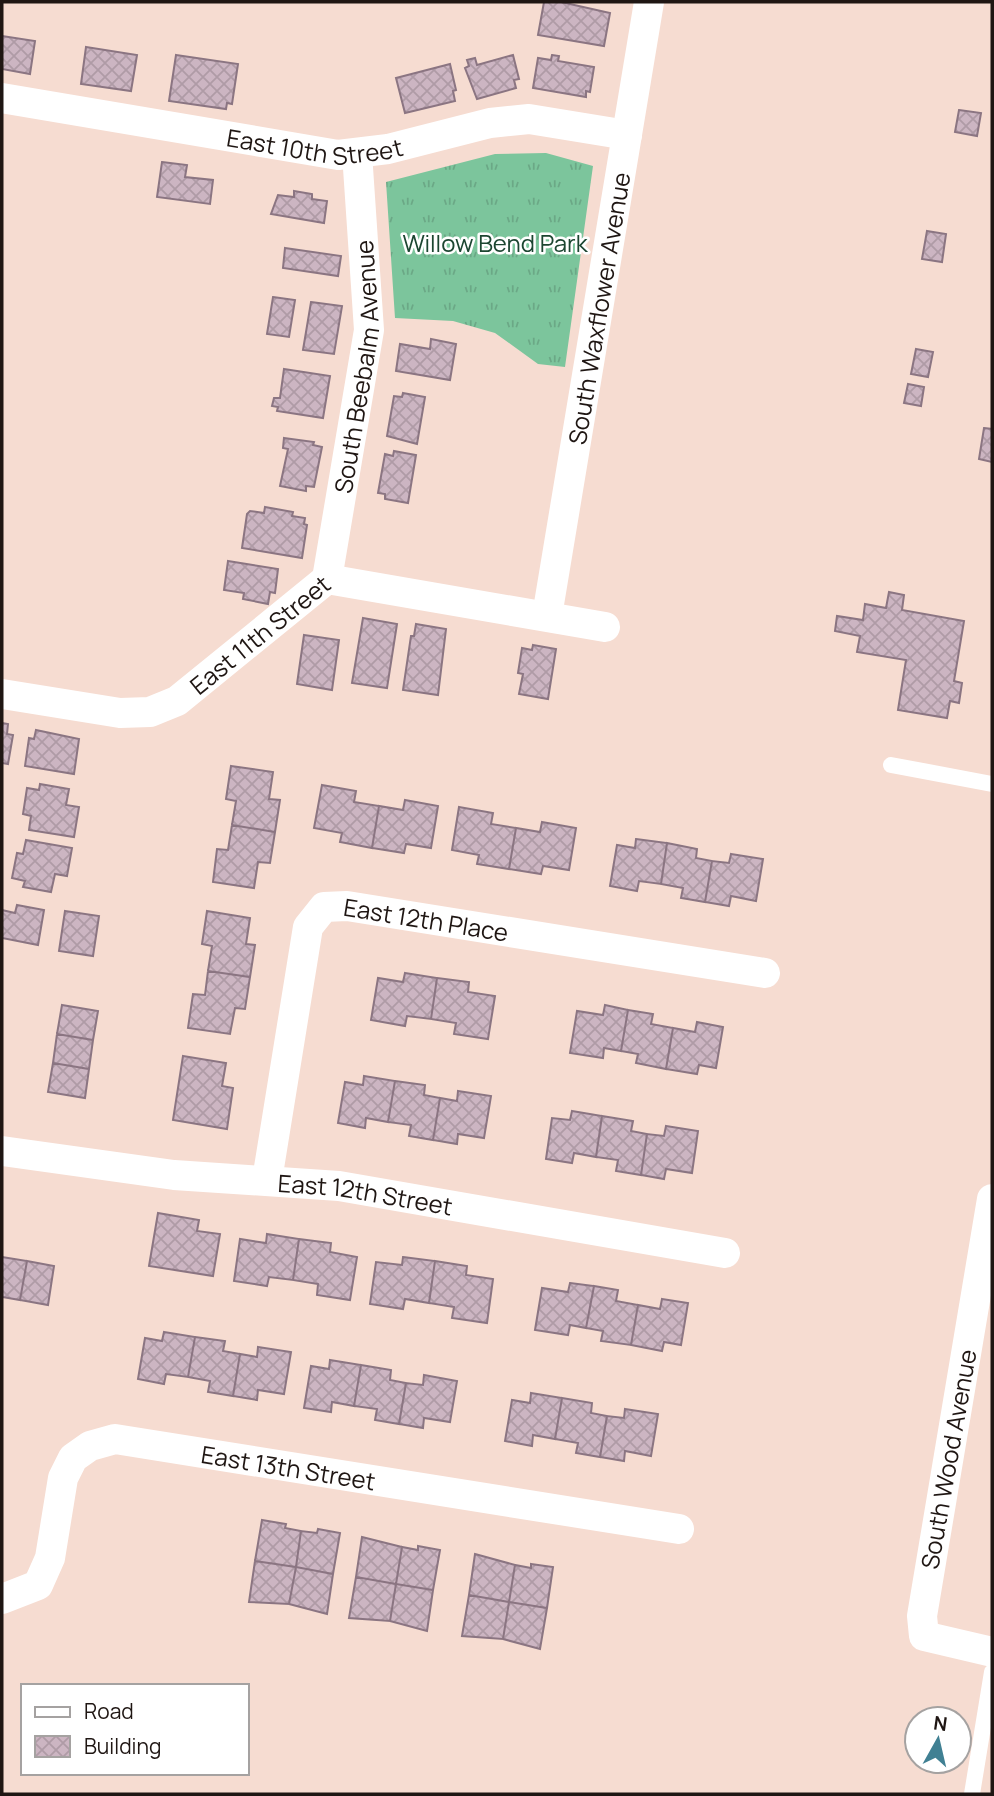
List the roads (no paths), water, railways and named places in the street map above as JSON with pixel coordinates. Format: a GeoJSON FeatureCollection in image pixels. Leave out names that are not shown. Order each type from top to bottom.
{"type":"FeatureCollection","features":[{"type":"Feature","properties":{"kind":"street","name":"South Waxflower Avenue"},"geometry":{"type":"LineString","coordinates":[[547,616],[649,2]]}},
{"type":"Feature","properties":{"kind":"street","name":"East 10th Street"},"geometry":{"type":"LineString","coordinates":[[2,98],[338,155],[387,149],[491,123],[529,119],[627,135]]}},
{"type":"Feature","properties":{"kind":"street","name":"South Beebalm Avenue"},"geometry":{"type":"LineString","coordinates":[[327,579],[369,330],[357,153]]}},
{"type":"Feature","properties":{"kind":"street","name":"East 11th Street"},"geometry":{"type":"LineString","coordinates":[[2,694],[120,713],[150,712],[177,701],[327,579],[605,626]]}},
{"type":"Feature","properties":{"kind":"street","name":"East 12th Place"},"geometry":{"type":"LineString","coordinates":[[267,1180],[308,927],[324,907],[347,906],[765,973]]}},
{"type":"Feature","properties":{"kind":"street","name":"East 12th Street"},"geometry":{"type":"LineString","coordinates":[[2,1151],[174,1175],[339,1186],[725,1253]]}},
{"type":"Feature","properties":{"kind":"street","name":"South Wood Avenue"},"geometry":{"type":"LineString","coordinates":[[992,1199],[924,1598],[924,1636],[992,1652]]}},
{"type":"Feature","properties":{"kind":"street","name":"East 13th Street"},"geometry":{"type":"LineString","coordinates":[[2,1599],[38,1585],[50,1558],[63,1478],[73,1458],[90,1446],[115,1439],[679,1529]]}},
{"type":"Feature","properties":{"kind":"lane"},"geometry":{"type":"LineString","coordinates":[[891,765],[992,784]]}},
{"type":"Feature","properties":{"kind":"lane"},"geometry":{"type":"LineString","coordinates":[[972,1794],[992,1672]]}},
{"type":"Feature","properties":{"kind":"park label","name":"Willow Bend Park"},"geometry":{"type":"Point","coordinates":[495,242]}}]}
